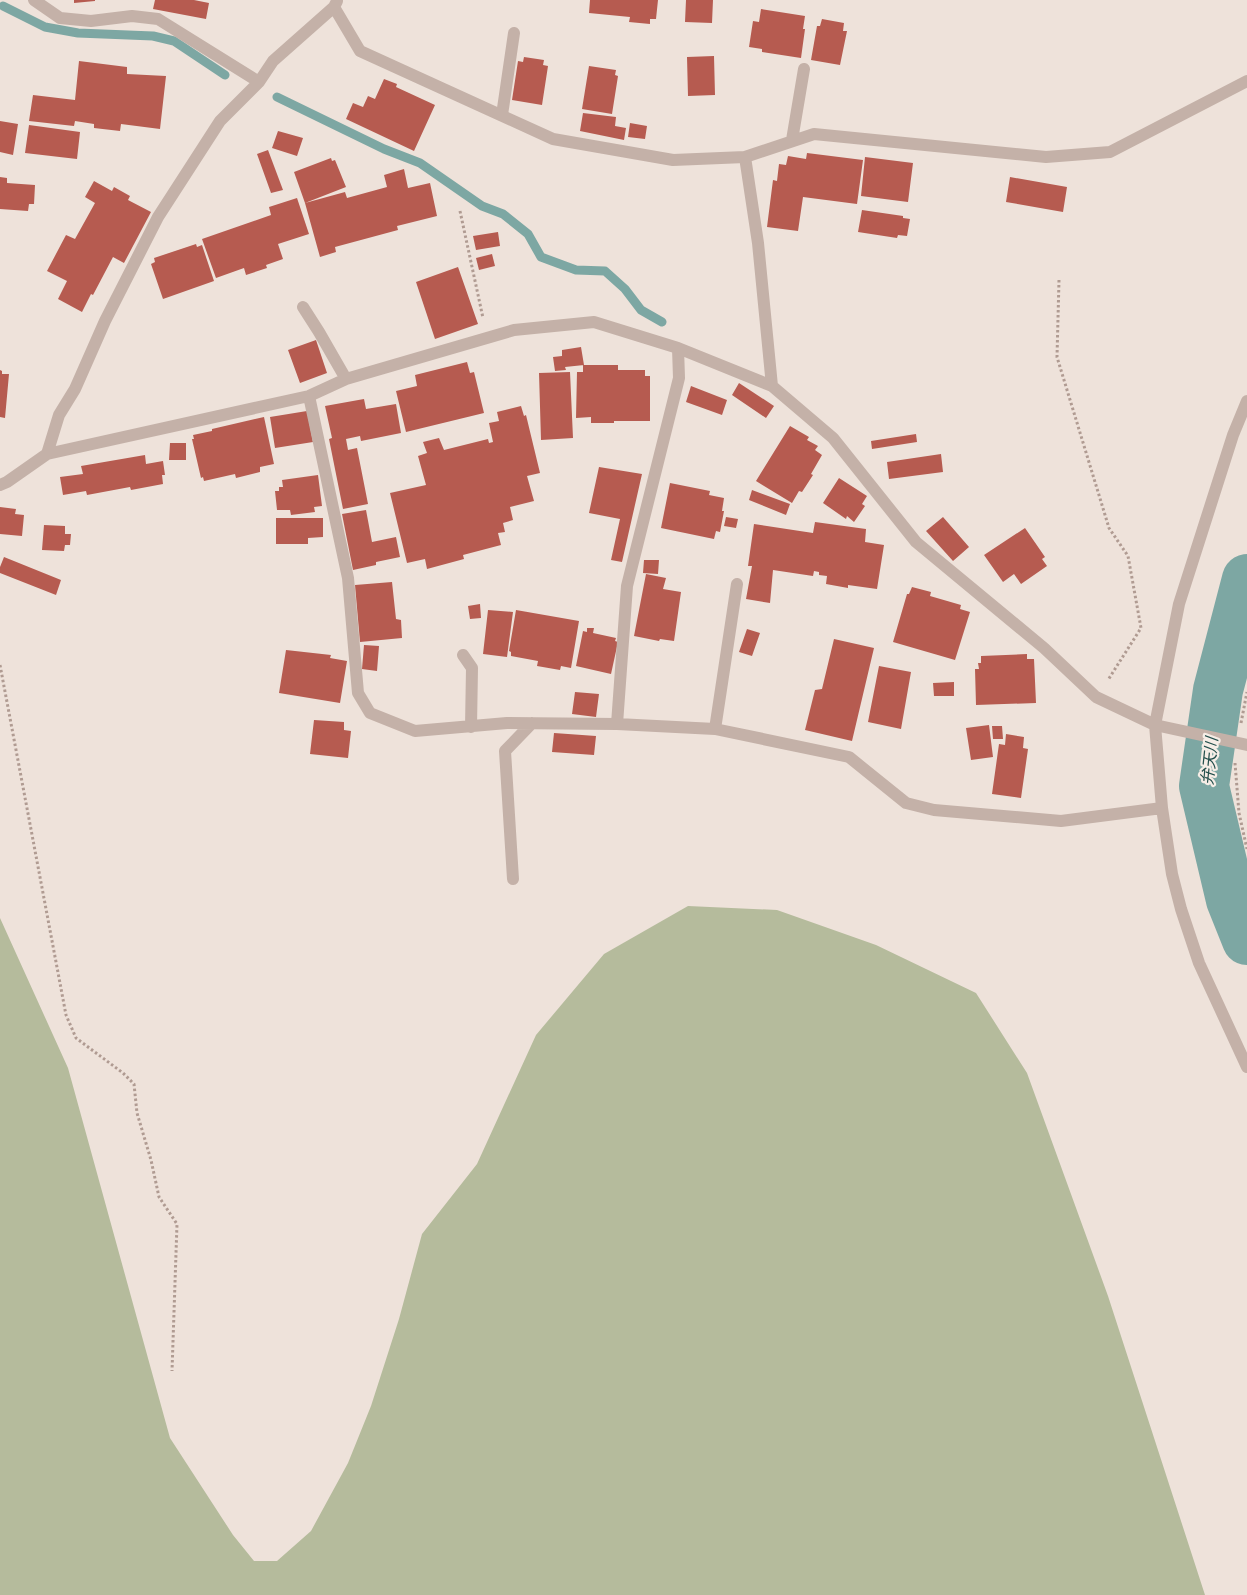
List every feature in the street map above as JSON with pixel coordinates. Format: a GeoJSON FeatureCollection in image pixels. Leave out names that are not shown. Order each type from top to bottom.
{"type":"FeatureCollection","features":[{"type":"Feature","properties":{"kind":"street"},"geometry":{"type":"LineString","coordinates":[[34,0],[60,18],[91,21],[132,16],[158,19],[259,82]]}},
{"type":"Feature","properties":{"kind":"street"},"geometry":{"type":"LineString","coordinates":[[47,454],[59,415],[75,389],[105,321],[158,218],[220,121],[259,82],[273,61],[336,4],[360,50],[553,138],[672,160],[745,157],[814,134],[1046,157],[1110,152],[1247,81]]}},
{"type":"Feature","properties":{"kind":"street"},"geometry":{"type":"LineString","coordinates":[[502,115],[514,33]]}},
{"type":"Feature","properties":{"kind":"street"},"geometry":{"type":"LineString","coordinates":[[792,140],[804,69]]}},
{"type":"Feature","properties":{"kind":"street"},"geometry":{"type":"LineString","coordinates":[[745,157],[758,243],[772,386]]}},
{"type":"Feature","properties":{"kind":"street"},"geometry":{"type":"LineString","coordinates":[[303,308],[346,379]]}},
{"type":"Feature","properties":{"kind":"street"},"geometry":{"type":"LineString","coordinates":[[0,484],[7,482],[47,454],[309,396],[346,379],[514,330],[594,322],[678,348],[772,386],[833,438],[916,542],[1044,648],[1096,697],[1155,725],[1242,744]]}},
{"type":"Feature","properties":{"kind":"street"},"geometry":{"type":"LineString","coordinates":[[617,724],[627,586],[679,378],[678,348]]}},
{"type":"Feature","properties":{"kind":"street"},"geometry":{"type":"LineString","coordinates":[[309,396],[348,578],[358,693],[370,713],[415,731],[507,723],[617,724],[714,729],[849,757],[906,803],[934,810],[1061,821],[1162,808]]}},
{"type":"Feature","properties":{"kind":"street"},"geometry":{"type":"LineString","coordinates":[[1247,401],[1233,435],[1179,604],[1155,725],[1162,808],[1172,874],[1181,909],[1199,963],[1247,1068]]}},
{"type":"Feature","properties":{"kind":"street"},"geometry":{"type":"LineString","coordinates":[[714,729],[737,584]]}},
{"type":"Feature","properties":{"kind":"street"},"geometry":{"type":"LineString","coordinates":[[463,655],[472,668],[471,727]]}},
{"type":"Feature","properties":{"kind":"street"},"geometry":{"type":"LineString","coordinates":[[513,879],[505,751],[532,724]]}},
{"type":"Feature","properties":{"kind":"path"},"geometry":{"type":"LineString","coordinates":[[460,211],[487,338]]}},
{"type":"Feature","properties":{"kind":"path"},"geometry":{"type":"LineString","coordinates":[[1058,280],[1057,356],[1109,528],[1128,556],[1141,628],[1096,697]]}},
{"type":"Feature","properties":{"kind":"path"},"geometry":{"type":"LineString","coordinates":[[0,665],[66,1015],[76,1038],[123,1073],[134,1084],[137,1113],[151,1160],[159,1197],[177,1224],[172,1371]]}},
{"type":"Feature","properties":{"kind":"path"},"geometry":{"type":"LineString","coordinates":[[1247,692],[1242,744],[1235,768],[1239,813],[1247,849]]}},
{"type":"Feature","properties":{"kind":"green space"},"geometry":{"type":"Polygon","coordinates":[[[688,906],[777,910],[876,945],[976,993],[1027,1073],[1108,1296],[1205,1595],[0,1595],[0,918],[68,1068],[170,1438],[233,1535],[254,1561],[277,1561],[311,1531],[348,1463],[371,1406],[399,1319],[422,1234],[477,1164],[536,1035],[604,954],[688,906]]]}},
{"type":"Feature","properties":{"kind":"building"},"geometry":{"type":"Polygon","coordinates":[[[74,0],[95,0],[95,1],[74,3],[74,0]]]}},
{"type":"Feature","properties":{"kind":"building"},"geometry":{"type":"Polygon","coordinates":[[[155,0],[194,0],[209,3],[206,19],[153,9],[155,0]]]}},
{"type":"Feature","properties":{"kind":"building"},"geometry":{"type":"Polygon","coordinates":[[[590,0],[658,0],[656,19],[650,19],[650,24],[629,22],[630,17],[589,13],[590,0]]]}},
{"type":"Feature","properties":{"kind":"building"},"geometry":{"type":"Polygon","coordinates":[[[686,0],[713,0],[712,23],[685,22],[686,0]]]}},
{"type":"Feature","properties":{"kind":"building"},"geometry":{"type":"Polygon","coordinates":[[[761,9],[805,16],[801,58],[762,52],[762,49],[749,47],[753,21],[759,22],[761,9]]]}},
{"type":"Feature","properties":{"kind":"building"},"geometry":{"type":"Polygon","coordinates":[[[822,19],[844,23],[843,31],[847,31],[840,65],[811,60],[817,26],[820,26],[822,19]]]}},
{"type":"Feature","properties":{"kind":"building"},"geometry":{"type":"Polygon","coordinates":[[[714,56],[715,95],[688,96],[687,57],[714,56]]]}},
{"type":"Feature","properties":{"kind":"building"},"geometry":{"type":"Polygon","coordinates":[[[524,57],[544,60],[543,65],[548,66],[542,105],[512,100],[518,61],[523,62],[524,57]]]}},
{"type":"Feature","properties":{"kind":"building"},"geometry":{"type":"Polygon","coordinates":[[[79,61],[127,67],[127,74],[166,76],[160,129],[121,124],[120,131],[94,128],[94,124],[75,121],[74,126],[29,121],[33,95],[75,100],[79,61]]]}},
{"type":"Feature","properties":{"kind":"building"},"geometry":{"type":"Polygon","coordinates":[[[589,66],[616,70],[615,75],[618,76],[612,114],[582,109],[589,66]]]}},
{"type":"Feature","properties":{"kind":"building"},"geometry":{"type":"Polygon","coordinates":[[[384,79],[397,84],[396,87],[435,105],[414,151],[346,119],[353,103],[363,107],[368,96],[375,99],[384,79]]]}},
{"type":"Feature","properties":{"kind":"building"},"geometry":{"type":"Polygon","coordinates":[[[583,113],[616,117],[615,126],[626,128],[624,140],[580,131],[583,113]]]}},
{"type":"Feature","properties":{"kind":"building"},"geometry":{"type":"Polygon","coordinates":[[[0,121],[18,124],[13,155],[0,152],[0,121]]]}},
{"type":"Feature","properties":{"kind":"building"},"geometry":{"type":"Polygon","coordinates":[[[630,123],[647,126],[645,139],[628,137],[630,123]]]}},
{"type":"Feature","properties":{"kind":"building"},"geometry":{"type":"Polygon","coordinates":[[[29,125],[80,132],[77,159],[25,153],[29,125]]]}},
{"type":"Feature","properties":{"kind":"building"},"geometry":{"type":"Polygon","coordinates":[[[278,131],[303,138],[297,156],[272,148],[278,131]]]}},
{"type":"Feature","properties":{"kind":"building"},"geometry":{"type":"Polygon","coordinates":[[[268,150],[283,190],[271,193],[257,154],[268,150]]]}},
{"type":"Feature","properties":{"kind":"building"},"geometry":{"type":"Polygon","coordinates":[[[807,153],[863,160],[857,204],[803,197],[798,231],[767,227],[773,180],[777,181],[779,164],[786,165],[788,156],[806,159],[807,153]]]}},
{"type":"Feature","properties":{"kind":"building"},"geometry":{"type":"Polygon","coordinates":[[[865,157],[913,163],[908,202],[861,196],[865,157]]]}},
{"type":"Feature","properties":{"kind":"building"},"geometry":{"type":"Polygon","coordinates":[[[331,158],[332,161],[335,160],[346,187],[305,203],[294,172],[331,158]]]}},
{"type":"Feature","properties":{"kind":"building"},"geometry":{"type":"Polygon","coordinates":[[[404,169],[408,188],[430,183],[437,216],[397,226],[398,230],[335,247],[336,252],[320,257],[305,203],[345,192],[347,198],[387,187],[384,175],[404,169]]]}},
{"type":"Feature","properties":{"kind":"building"},"geometry":{"type":"Polygon","coordinates":[[[0,177],[7,178],[7,183],[35,185],[34,204],[29,204],[28,211],[0,209],[0,177]]]}},
{"type":"Feature","properties":{"kind":"building"},"geometry":{"type":"Polygon","coordinates":[[[1010,177],[1067,187],[1063,212],[1006,202],[1010,177]]]}},
{"type":"Feature","properties":{"kind":"building"},"geometry":{"type":"Polygon","coordinates":[[[94,181],[112,191],[114,187],[130,196],[128,200],[151,212],[124,263],[113,257],[82,312],[58,299],[67,281],[47,271],[66,235],[75,239],[95,203],[85,197],[94,181]]]}},
{"type":"Feature","properties":{"kind":"building"},"geometry":{"type":"Polygon","coordinates":[[[297,198],[309,234],[278,244],[283,259],[266,265],[267,268],[246,275],[244,268],[216,278],[202,239],[271,215],[269,207],[297,198]]]}},
{"type":"Feature","properties":{"kind":"building"},"geometry":{"type":"Polygon","coordinates":[[[862,210],[903,216],[903,218],[910,219],[907,236],[898,235],[897,238],[858,232],[862,210]]]}},
{"type":"Feature","properties":{"kind":"building"},"geometry":{"type":"Polygon","coordinates":[[[498,232],[500,246],[476,250],[473,236],[498,232]]]}},
{"type":"Feature","properties":{"kind":"building"},"geometry":{"type":"Polygon","coordinates":[[[196,244],[197,247],[202,245],[214,281],[163,299],[151,264],[155,262],[154,258],[196,244]]]}},
{"type":"Feature","properties":{"kind":"building"},"geometry":{"type":"Polygon","coordinates":[[[492,254],[495,266],[479,270],[476,258],[492,254]]]}},
{"type":"Feature","properties":{"kind":"building"},"geometry":{"type":"Polygon","coordinates":[[[458,267],[478,324],[435,339],[416,282],[458,267]]]}},
{"type":"Feature","properties":{"kind":"building"},"geometry":{"type":"Polygon","coordinates":[[[316,340],[327,373],[300,383],[288,350],[316,340]]]}},
{"type":"Feature","properties":{"kind":"building"},"geometry":{"type":"Polygon","coordinates":[[[581,347],[584,365],[565,367],[566,370],[555,371],[553,357],[562,356],[562,350],[581,347]]]}},
{"type":"Feature","properties":{"kind":"building"},"geometry":{"type":"Polygon","coordinates":[[[467,362],[470,373],[474,372],[484,413],[406,432],[396,391],[417,386],[415,375],[467,362]]]}},
{"type":"Feature","properties":{"kind":"building"},"geometry":{"type":"Polygon","coordinates":[[[583,365],[618,365],[618,370],[645,370],[645,376],[650,376],[650,421],[591,423],[591,417],[576,418],[577,372],[583,372],[583,365]]]}},
{"type":"Feature","properties":{"kind":"building"},"geometry":{"type":"Polygon","coordinates":[[[0,370],[2,374],[9,374],[5,418],[0,417],[0,370]]]}},
{"type":"Feature","properties":{"kind":"building"},"geometry":{"type":"Polygon","coordinates":[[[570,372],[573,438],[541,440],[539,373],[570,372]]]}},
{"type":"Feature","properties":{"kind":"building"},"geometry":{"type":"Polygon","coordinates":[[[739,383],[774,406],[766,418],[732,395],[739,383]]]}},
{"type":"Feature","properties":{"kind":"building"},"geometry":{"type":"Polygon","coordinates":[[[691,386],[727,400],[722,415],[686,402],[691,386]]]}},
{"type":"Feature","properties":{"kind":"building"},"geometry":{"type":"Polygon","coordinates":[[[364,399],[366,409],[396,404],[401,433],[361,441],[360,436],[346,439],[348,450],[357,448],[368,504],[343,509],[329,439],[332,438],[325,406],[364,399]]]}},
{"type":"Feature","properties":{"kind":"building"},"geometry":{"type":"Polygon","coordinates":[[[521,406],[524,416],[526,415],[540,473],[527,476],[534,501],[510,507],[513,520],[503,523],[505,532],[498,533],[501,545],[463,555],[464,559],[427,569],[425,559],[407,563],[390,493],[426,485],[418,456],[427,453],[423,442],[439,438],[444,450],[488,439],[489,443],[493,442],[489,423],[499,421],[497,412],[521,406]]]}},
{"type":"Feature","properties":{"kind":"building"},"geometry":{"type":"Polygon","coordinates":[[[307,411],[313,442],[275,448],[270,417],[307,411]]]}},
{"type":"Feature","properties":{"kind":"building"},"geometry":{"type":"Polygon","coordinates":[[[264,417],[274,464],[260,467],[260,472],[236,478],[235,474],[204,481],[203,477],[201,478],[192,439],[194,439],[193,435],[264,417]]]}},
{"type":"Feature","properties":{"kind":"building"},"geometry":{"type":"Polygon","coordinates":[[[790,426],[809,437],[807,440],[818,446],[815,450],[822,455],[811,474],[813,475],[802,492],[799,491],[792,503],[756,481],[790,426]]]}},
{"type":"Feature","properties":{"kind":"building"},"geometry":{"type":"Polygon","coordinates":[[[916,434],[917,442],[872,449],[871,441],[916,434]]]}},
{"type":"Feature","properties":{"kind":"building"},"geometry":{"type":"Polygon","coordinates":[[[170,443],[186,443],[186,460],[169,460],[170,443]]]}},
{"type":"Feature","properties":{"kind":"building"},"geometry":{"type":"Polygon","coordinates":[[[941,454],[943,472],[889,479],[887,462],[941,454]]]}},
{"type":"Feature","properties":{"kind":"building"},"geometry":{"type":"Polygon","coordinates":[[[145,455],[146,464],[163,461],[165,475],[162,475],[163,484],[131,490],[130,487],[87,495],[86,491],[63,495],[60,477],[83,474],[81,466],[145,455]]]}},
{"type":"Feature","properties":{"kind":"building"},"geometry":{"type":"Polygon","coordinates":[[[599,467],[642,474],[622,562],[611,560],[620,519],[589,513],[599,467]]]}},
{"type":"Feature","properties":{"kind":"building"},"geometry":{"type":"Polygon","coordinates":[[[318,475],[322,506],[314,507],[315,512],[291,515],[290,510],[277,510],[275,491],[279,491],[279,487],[283,487],[282,480],[318,475]]]}},
{"type":"Feature","properties":{"kind":"building"},"geometry":{"type":"Polygon","coordinates":[[[839,478],[867,496],[862,504],[865,506],[854,522],[847,516],[846,519],[823,503],[839,478]]]}},
{"type":"Feature","properties":{"kind":"building"},"geometry":{"type":"Polygon","coordinates":[[[670,483],[710,491],[709,495],[724,498],[722,511],[724,511],[720,532],[716,531],[714,539],[661,528],[670,483]]]}},
{"type":"Feature","properties":{"kind":"building"},"geometry":{"type":"Polygon","coordinates":[[[752,490],[790,504],[786,515],[749,500],[752,490]]]}},
{"type":"Feature","properties":{"kind":"building"},"geometry":{"type":"Polygon","coordinates":[[[0,507],[16,509],[15,514],[24,515],[22,536],[0,534],[0,507]]]}},
{"type":"Feature","properties":{"kind":"building"},"geometry":{"type":"Polygon","coordinates":[[[366,510],[372,542],[396,537],[400,557],[376,562],[376,565],[353,570],[342,514],[366,510]]]}},
{"type":"Feature","properties":{"kind":"building"},"geometry":{"type":"Polygon","coordinates":[[[726,517],[738,519],[736,528],[724,526],[726,517]]]}},
{"type":"Feature","properties":{"kind":"building"},"geometry":{"type":"Polygon","coordinates":[[[943,517],[969,547],[953,561],[926,531],[943,517]]]}},
{"type":"Feature","properties":{"kind":"building"},"geometry":{"type":"Polygon","coordinates":[[[276,518],[323,518],[323,537],[308,538],[308,544],[276,544],[276,518]]]}},
{"type":"Feature","properties":{"kind":"building"},"geometry":{"type":"Polygon","coordinates":[[[815,522],[866,529],[865,542],[884,545],[877,589],[848,585],[848,588],[826,584],[827,576],[819,575],[819,572],[814,571],[813,576],[773,570],[770,603],[746,599],[752,566],[748,566],[754,524],[813,533],[815,522]]]}},
{"type":"Feature","properties":{"kind":"building"},"geometry":{"type":"Polygon","coordinates":[[[44,525],[65,526],[65,534],[71,534],[70,545],[65,545],[64,551],[42,550],[44,525]]]}},
{"type":"Feature","properties":{"kind":"building"},"geometry":{"type":"Polygon","coordinates":[[[1025,528],[1045,557],[1042,559],[1047,566],[1021,584],[1014,574],[1003,582],[984,555],[1025,528]]]}},
{"type":"Feature","properties":{"kind":"building"},"geometry":{"type":"Polygon","coordinates":[[[4,557],[61,580],[56,595],[0,573],[4,557]]]}},
{"type":"Feature","properties":{"kind":"building"},"geometry":{"type":"Polygon","coordinates":[[[644,560],[659,560],[658,574],[643,573],[644,560]]]}},
{"type":"Feature","properties":{"kind":"building"},"geometry":{"type":"Polygon","coordinates":[[[646,574],[666,578],[663,589],[681,592],[674,641],[660,639],[659,641],[634,636],[646,574]]]}},
{"type":"Feature","properties":{"kind":"building"},"geometry":{"type":"Polygon","coordinates":[[[392,582],[396,619],[401,620],[402,638],[360,642],[355,585],[392,582]]]}},
{"type":"Feature","properties":{"kind":"building"},"geometry":{"type":"Polygon","coordinates":[[[912,587],[931,592],[930,596],[961,605],[960,609],[970,612],[955,660],[893,642],[907,594],[909,594],[912,587]]]}},
{"type":"Feature","properties":{"kind":"building"},"geometry":{"type":"Polygon","coordinates":[[[480,604],[481,618],[470,619],[468,606],[480,604]]]}},
{"type":"Feature","properties":{"kind":"building"},"geometry":{"type":"Polygon","coordinates":[[[488,610],[513,612],[507,657],[483,654],[488,610]]]}},
{"type":"Feature","properties":{"kind":"building"},"geometry":{"type":"Polygon","coordinates":[[[516,610],[579,621],[571,668],[561,666],[560,670],[537,666],[538,661],[511,656],[509,651],[516,610]]]}},
{"type":"Feature","properties":{"kind":"building"},"geometry":{"type":"Polygon","coordinates":[[[587,628],[594,628],[593,633],[616,638],[615,641],[618,642],[611,674],[576,666],[583,631],[587,632],[587,628]]]}},
{"type":"Feature","properties":{"kind":"building"},"geometry":{"type":"Polygon","coordinates":[[[747,629],[760,633],[752,656],[739,652],[747,629]]]}},
{"type":"Feature","properties":{"kind":"building"},"geometry":{"type":"Polygon","coordinates":[[[834,639],[874,648],[852,741],[805,730],[815,690],[822,689],[834,639]]]}},
{"type":"Feature","properties":{"kind":"building"},"geometry":{"type":"Polygon","coordinates":[[[364,645],[379,646],[377,671],[362,669],[364,645]]]}},
{"type":"Feature","properties":{"kind":"building"},"geometry":{"type":"Polygon","coordinates":[[[286,650],[331,655],[330,658],[347,661],[340,703],[279,693],[286,650]]]}},
{"type":"Feature","properties":{"kind":"building"},"geometry":{"type":"Polygon","coordinates":[[[1027,654],[1027,659],[1034,659],[1036,703],[976,705],[975,669],[979,669],[978,663],[981,663],[981,656],[1027,654]]]}},
{"type":"Feature","properties":{"kind":"building"},"geometry":{"type":"Polygon","coordinates":[[[879,666],[911,672],[901,729],[868,722],[879,666]]]}},
{"type":"Feature","properties":{"kind":"building"},"geometry":{"type":"Polygon","coordinates":[[[954,682],[954,696],[934,696],[933,683],[954,682]]]}},
{"type":"Feature","properties":{"kind":"building"},"geometry":{"type":"Polygon","coordinates":[[[575,692],[599,694],[596,717],[572,714],[575,692]]]}},
{"type":"Feature","properties":{"kind":"building"},"geometry":{"type":"Polygon","coordinates":[[[314,720],[344,722],[344,730],[351,731],[348,758],[310,754],[314,720]]]}},
{"type":"Feature","properties":{"kind":"building"},"geometry":{"type":"Polygon","coordinates":[[[989,725],[993,757],[971,760],[966,728],[989,725]]]}},
{"type":"Feature","properties":{"kind":"building"},"geometry":{"type":"Polygon","coordinates":[[[992,726],[1002,726],[1003,739],[993,739],[992,726]]]}},
{"type":"Feature","properties":{"kind":"building"},"geometry":{"type":"Polygon","coordinates":[[[554,733],[596,736],[594,755],[552,752],[554,733]]]}},
{"type":"Feature","properties":{"kind":"building"},"geometry":{"type":"Polygon","coordinates":[[[1006,734],[1024,737],[1023,748],[1028,749],[1021,798],[992,794],[999,744],[1005,745],[1006,734]]]}},
{"type":"Feature","properties":{"kind":"waterway"},"geometry":{"type":"LineString","coordinates":[[3,6],[45,27],[78,33],[153,36],[174,41],[225,75]]}},
{"type":"Feature","properties":{"kind":"waterway"},"geometry":{"type":"LineString","coordinates":[[277,97],[384,149],[420,163],[482,206],[503,214],[528,234],[541,257],[576,270],[605,271],[625,289],[641,310],[662,322]]}},
{"type":"Feature","properties":{"kind":"waterway","name":"弁天川"},"geometry":{"type":"LineString","coordinates":[[1247,579],[1218,690],[1204,786],[1231,900],[1247,940]]}}]}
